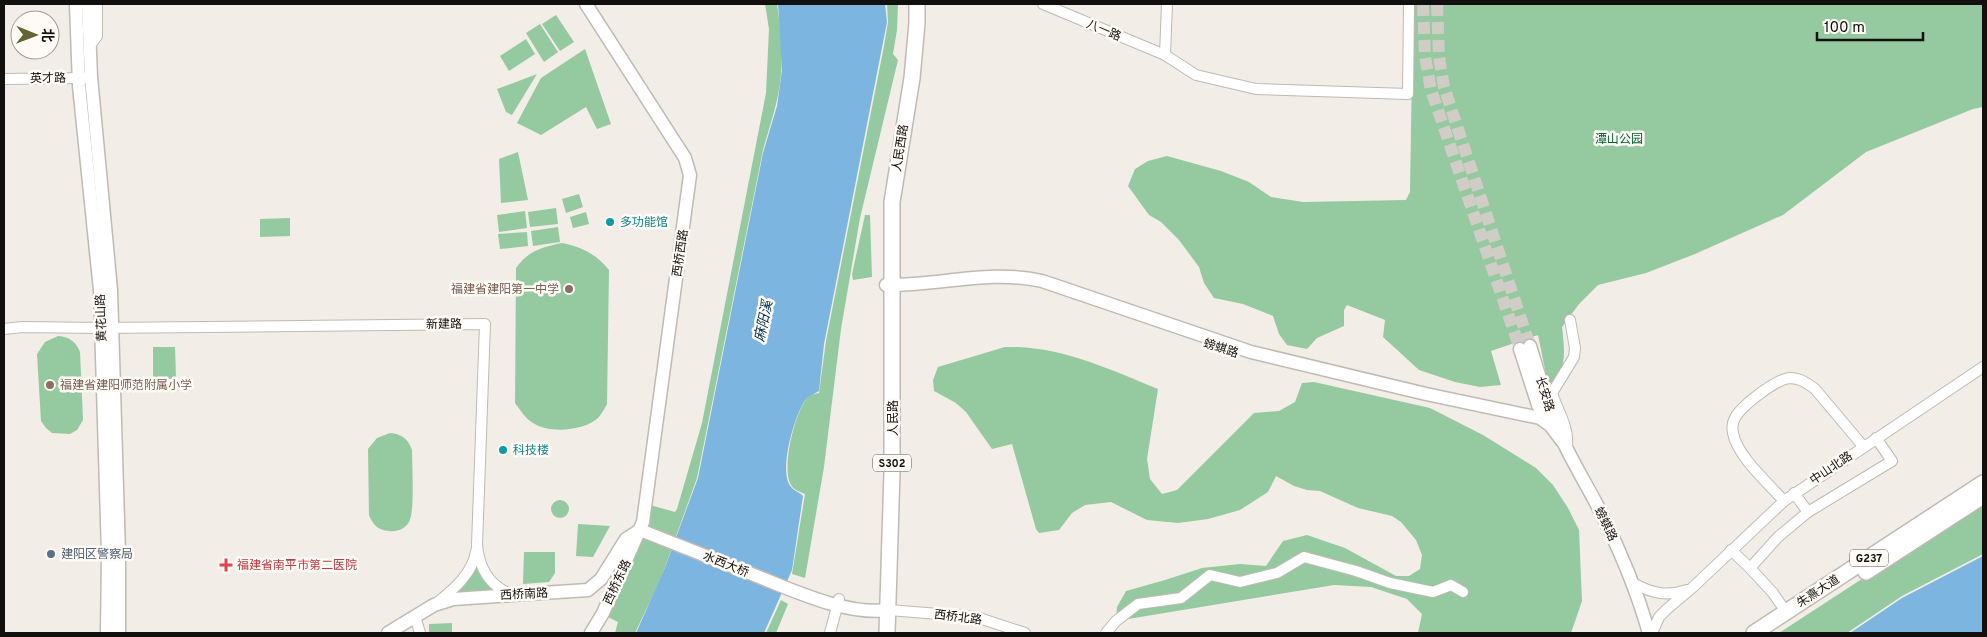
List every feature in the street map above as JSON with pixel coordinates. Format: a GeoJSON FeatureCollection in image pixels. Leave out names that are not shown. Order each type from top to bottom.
{"type":"FeatureCollection","features":[{"type":"Feature","properties":{"kind":"highway","name":"人民西路"},"geometry":{"type":"LineString","coordinates":[[889,289],[887,187],[904,75],[909,23],[908,4]]}},
{"type":"Feature","properties":{"kind":"highway","name":"人民西路"},"geometry":{"type":"LineString","coordinates":[[889,289],[892,202],[912,78],[917,4]]}},
{"type":"Feature","properties":{"kind":"highway","name":"人民路"},"geometry":{"type":"LineString","coordinates":[[878,633],[882,610],[892,472],[889,289]]}},
{"type":"Feature","properties":{"kind":"highway","name":"朱熹大道"},"geometry":{"type":"LineString","coordinates":[[1754,633],[1983,483]]}},
{"type":"Feature","properties":{"kind":"highway","name":"朱熹大道"},"geometry":{"type":"LineString","coordinates":[[1773,633],[1983,496]]}},
{"type":"Feature","properties":{"kind":"highway","name":"人民路"},"geometry":{"type":"LineString","coordinates":[[882,610],[887,633]]}},
{"type":"Feature","properties":{"kind":"main road","name":"黄花山路"},"geometry":{"type":"LineString","coordinates":[[76,4],[111,290],[107,328],[107,633]]}},
{"type":"Feature","properties":{"kind":"main road","name":"黄花山路"},"geometry":{"type":"LineString","coordinates":[[85,78],[89,47],[88,4]]}},
{"type":"Feature","properties":{"kind":"main road","name":"西桥西路"},"geometry":{"type":"LineString","coordinates":[[586,4],[685,158],[690,175],[646,528]]}},
{"type":"Feature","properties":{"kind":"main road","name":"螃蜞路"},"geometry":{"type":"LineString","coordinates":[[889,289],[985,282],[1029,284],[1232,352],[1271,363],[1532,416],[1561,442],[1608,527],[1633,583],[1641,611]]}},
{"type":"Feature","properties":{"kind":"main road","name":"黄花山路"},"geometry":{"type":"LineString","coordinates":[[107,328],[120,554],[119,633]]}},
{"type":"Feature","properties":{"kind":"main road","name":"长安路"},"geometry":{"type":"LineString","coordinates":[[1525,348],[1539,393],[1561,442]]}},
{"type":"Feature","properties":{"kind":"main road"},"geometry":{"type":"LineString","coordinates":[[1539,393],[1544,400],[1532,416],[1526,411],[1531,408],[1539,393]]}},
{"type":"Feature","properties":{"kind":"main road","name":"长安路"},"geometry":{"type":"LineString","coordinates":[[1532,416],[1561,442]]}},
{"type":"Feature","properties":{"kind":"main road"},"geometry":{"type":"LineString","coordinates":[[1561,442],[1605,528],[1651,633]]}},
{"type":"Feature","properties":{"kind":"main road","name":"水西大桥"},"geometry":{"type":"LineString","coordinates":[[646,528],[805,591],[839,602],[882,610]]}},
{"type":"Feature","properties":{"kind":"main road","name":"西桥南路"},"geometry":{"type":"LineString","coordinates":[[388,633],[434,605],[460,597],[588,590],[601,579],[626,539],[646,528]]}},
{"type":"Feature","properties":{"kind":"main road","name":"西桥东路"},"geometry":{"type":"LineString","coordinates":[[591,633],[646,528]]}},
{"type":"Feature","properties":{"kind":"main road"},"geometry":{"type":"LineString","coordinates":[[1641,611],[1644,633]]}},
{"type":"Feature","properties":{"kind":"street"},"geometry":{"type":"LineString","coordinates":[[89,47],[97,36],[97,4]]}},
{"type":"Feature","properties":{"kind":"street","name":"八一路"},"geometry":{"type":"LineString","coordinates":[[1043,4],[1165,56],[1196,75],[1256,89],[1408,94],[1409,4]]}},
{"type":"Feature","properties":{"kind":"street"},"geometry":{"type":"LineString","coordinates":[[1165,56],[1167,4]]}},
{"type":"Feature","properties":{"kind":"street","name":"英才路"},"geometry":{"type":"LineString","coordinates":[[4,79],[85,78]]}},
{"type":"Feature","properties":{"kind":"street"},"geometry":{"type":"LineString","coordinates":[[1561,442],[1567,437],[1564,422],[1552,393],[1574,357],[1575,348],[1570,320]]}},
{"type":"Feature","properties":{"kind":"street","name":"新建路"},"geometry":{"type":"LineString","coordinates":[[107,328],[485,324],[477,545],[480,563],[488,577],[501,590],[515,595]]}},
{"type":"Feature","properties":{"kind":"street"},"geometry":{"type":"LineString","coordinates":[[4,329],[22,327],[107,328]]}},
{"type":"Feature","properties":{"kind":"street","name":"中山北路"},"geometry":{"type":"LineString","coordinates":[[1651,633],[1659,617],[1784,500],[1983,367]]}},
{"type":"Feature","properties":{"kind":"street"},"geometry":{"type":"LineString","coordinates":[[1784,500],[1744,456],[1737,446],[1732,428],[1736,416],[1775,383],[1793,378],[1806,382],[1815,388],[1863,446]]}},
{"type":"Feature","properties":{"kind":"street"},"geometry":{"type":"LineString","coordinates":[[1750,568],[1778,538],[1808,512],[1892,460],[1876,438]]}},
{"type":"Feature","properties":{"kind":"street"},"geometry":{"type":"LineString","coordinates":[[1794,493],[1808,512]]}},
{"type":"Feature","properties":{"kind":"street"},"geometry":{"type":"LineString","coordinates":[[434,605],[464,577],[475,556],[477,545]]}},
{"type":"Feature","properties":{"kind":"street"},"geometry":{"type":"LineString","coordinates":[[1731,550],[1774,593],[1786,612]]}},
{"type":"Feature","properties":{"kind":"street"},"geometry":{"type":"LineString","coordinates":[[1106,633],[1116,621],[1138,604],[1181,598],[1210,575],[1240,582],[1277,573],[1304,557],[1356,571],[1390,583],[1433,592],[1451,585],[1463,592]]}},
{"type":"Feature","properties":{"kind":"street"},"geometry":{"type":"LineString","coordinates":[[1633,583],[1648,591],[1665,595],[1677,594],[1692,588]]}},
{"type":"Feature","properties":{"kind":"street"},"geometry":{"type":"LineString","coordinates":[[830,633],[839,602]]}},
{"type":"Feature","properties":{"kind":"street","name":"西桥北路"},"geometry":{"type":"LineString","coordinates":[[882,610],[976,617],[1025,633]]}},
{"type":"Feature","properties":{"kind":"street"},"geometry":{"type":"LineString","coordinates":[[415,616],[420,633]]}},
{"type":"Feature","properties":{"kind":"green space"},"geometry":{"type":"Polygon","coordinates":[[[765,4],[777,4],[782,65],[780,84],[763,150],[697,478],[661,578],[635,633],[615,633],[618,622],[606,616],[650,505],[675,512],[677,509],[702,423],[766,93],[769,29],[765,4]]]}},
{"type":"Feature","properties":{"kind":"green space"},"geometry":{"type":"Polygon","coordinates":[[[887,4],[898,4],[897,30],[893,54],[898,60],[860,218],[841,329],[824,467],[805,578],[792,574],[805,494],[794,489],[788,475],[791,438],[803,404],[809,396],[819,393],[826,341],[884,46],[888,22],[887,4]]]}},
{"type":"Feature","properties":{"kind":"green space","name":"潭山公园"},"geometry":{"type":"Polygon","coordinates":[[[1413,4],[1983,4],[1983,107],[1973,109],[1866,152],[1783,215],[1695,254],[1646,273],[1598,285],[1579,304],[1562,327],[1563,362],[1559,376],[1550,394],[1538,335],[1491,351],[1501,385],[1480,387],[1455,382],[1419,370],[1383,337],[1385,320],[1347,305],[1344,310],[1344,326],[1317,338],[1307,349],[1287,345],[1279,334],[1273,316],[1243,304],[1214,298],[1204,283],[1199,267],[1179,240],[1161,222],[1149,215],[1128,186],[1135,169],[1148,161],[1167,156],[1221,171],[1249,182],[1271,197],[1303,202],[1406,200],[1410,192],[1413,4]]]}},
{"type":"Feature","properties":{"kind":"green space"},"geometry":{"type":"Polygon","coordinates":[[[556,15],[574,42],[560,51],[542,24],[556,15]]]}},
{"type":"Feature","properties":{"kind":"green space"},"geometry":{"type":"Polygon","coordinates":[[[540,24],[558,52],[544,62],[526,33],[540,24]]]}},
{"type":"Feature","properties":{"kind":"green space"},"geometry":{"type":"Polygon","coordinates":[[[526,39],[535,54],[509,71],[500,56],[526,39]]]}},
{"type":"Feature","properties":{"kind":"green space"},"geometry":{"type":"Polygon","coordinates":[[[585,49],[611,124],[597,129],[586,107],[541,135],[517,123],[541,78],[585,49]]]}},
{"type":"Feature","properties":{"kind":"green space"},"geometry":{"type":"Polygon","coordinates":[[[537,74],[512,115],[506,112],[497,89],[537,74]]]}},
{"type":"Feature","properties":{"kind":"green space"},"geometry":{"type":"Polygon","coordinates":[[[518,152],[528,200],[501,203],[499,159],[518,152]]]}},
{"type":"Feature","properties":{"kind":"green space"},"geometry":{"type":"Polygon","coordinates":[[[579,194],[583,207],[566,213],[562,199],[579,194]]]}},
{"type":"Feature","properties":{"kind":"green space"},"geometry":{"type":"Polygon","coordinates":[[[556,208],[558,224],[530,227],[528,212],[556,208]]]}},
{"type":"Feature","properties":{"kind":"green space"},"geometry":{"type":"Polygon","coordinates":[[[525,211],[527,228],[499,232],[497,215],[525,211]]]}},
{"type":"Feature","properties":{"kind":"green space"},"geometry":{"type":"Polygon","coordinates":[[[586,212],[589,224],[573,228],[570,217],[586,212]]]}},
{"type":"Feature","properties":{"kind":"green space"},"geometry":{"type":"Polygon","coordinates":[[[865,215],[870,215],[872,277],[853,280],[852,274],[865,215]]]}},
{"type":"Feature","properties":{"kind":"green space"},"geometry":{"type":"Polygon","coordinates":[[[290,218],[290,236],[260,237],[260,219],[290,218]]]}},
{"type":"Feature","properties":{"kind":"green space"},"geometry":{"type":"Polygon","coordinates":[[[558,227],[560,242],[533,246],[531,231],[558,227]]]}},
{"type":"Feature","properties":{"kind":"green space"},"geometry":{"type":"Polygon","coordinates":[[[527,232],[528,246],[500,249],[498,234],[527,232]]]}},
{"type":"Feature","properties":{"kind":"green space"},"geometry":{"type":"Polygon","coordinates":[[[562,243],[588,252],[609,270],[607,404],[599,417],[593,422],[576,428],[557,430],[548,429],[533,423],[525,417],[515,403],[516,268],[525,257],[536,251],[562,243]]]}},
{"type":"Feature","properties":{"kind":"green space"},"geometry":{"type":"Polygon","coordinates":[[[58,336],[72,341],[77,345],[80,352],[83,420],[77,430],[70,434],[52,433],[41,421],[37,354],[45,342],[58,336]]]}},
{"type":"Feature","properties":{"kind":"green space"},"geometry":{"type":"Polygon","coordinates":[[[153,347],[175,347],[176,379],[153,379],[153,347]]]}},
{"type":"Feature","properties":{"kind":"green space"},"geometry":{"type":"Polygon","coordinates":[[[1005,347],[1025,347],[1064,354],[1102,366],[1158,389],[1147,459],[1150,479],[1162,494],[1177,490],[1254,413],[1279,411],[1295,402],[1302,383],[1314,382],[1430,408],[1483,435],[1536,468],[1553,485],[1568,508],[1579,530],[1582,601],[1571,633],[1418,633],[1422,614],[1407,599],[1371,587],[1334,585],[1116,621],[1117,607],[1126,591],[1202,568],[1240,564],[1266,566],[1283,541],[1307,535],[1345,548],[1396,576],[1409,576],[1420,569],[1422,555],[1416,540],[1401,522],[1392,516],[1358,508],[1320,491],[1294,486],[1276,476],[1268,492],[1240,510],[1208,519],[1178,523],[1147,520],[1111,502],[1085,505],[1072,513],[1059,530],[1039,533],[1036,529],[1012,444],[992,449],[966,412],[956,403],[934,391],[933,380],[938,367],[1005,347]]]}},
{"type":"Feature","properties":{"kind":"green space"},"geometry":{"type":"Polygon","coordinates":[[[390,433],[401,436],[410,446],[412,450],[413,476],[411,517],[403,528],[392,531],[376,526],[369,515],[368,449],[377,438],[390,433]]]}},
{"type":"Feature","properties":{"kind":"green space"},"geometry":{"type":"Polygon","coordinates":[[[560,500],[566,503],[569,509],[566,515],[560,518],[554,515],[551,509],[554,503],[560,500]]]}},
{"type":"Feature","properties":{"kind":"green space"},"geometry":{"type":"Polygon","coordinates":[[[1983,500],[1983,554],[1902,596],[1847,633],[1779,633],[1983,500]]]}},
{"type":"Feature","properties":{"kind":"green space"},"geometry":{"type":"Polygon","coordinates":[[[578,524],[610,526],[593,557],[576,556],[578,524]]]}},
{"type":"Feature","properties":{"kind":"green space"},"geometry":{"type":"Polygon","coordinates":[[[524,552],[555,552],[555,573],[549,582],[523,584],[524,552]]]}},
{"type":"Feature","properties":{"kind":"green space"},"geometry":{"type":"Polygon","coordinates":[[[475,563],[498,591],[450,594],[475,563]]]}},
{"type":"Feature","properties":{"kind":"green space"},"geometry":{"type":"Polygon","coordinates":[[[781,600],[788,604],[776,633],[766,633],[781,600]]]}},
{"type":"Feature","properties":{"kind":"green space"},"geometry":{"type":"Polygon","coordinates":[[[452,623],[452,633],[429,633],[429,624],[452,623]]]}},
{"type":"Feature","properties":{"kind":"water","name":"麻阳溪"},"geometry":{"type":"Polygon","coordinates":[[[778,4],[885,4],[887,22],[824,344],[819,391],[811,395],[804,402],[796,419],[789,443],[786,466],[789,484],[803,496],[792,570],[764,633],[636,633],[664,570],[698,478],[763,153],[777,106],[782,70],[778,4]]]}},
{"type":"Feature","properties":{"kind":"water"},"geometry":{"type":"Polygon","coordinates":[[[1983,556],[1983,633],[1850,633],[1902,598],[1983,556]]]}},
{"type":"Feature","properties":{"kind":"tunnel"},"geometry":{"type":"LineString","coordinates":[[1423,4],[1425,56],[1431,90],[1520,349]]}},
{"type":"Feature","properties":{"kind":"tunnel"},"geometry":{"type":"LineString","coordinates":[[1437,4],[1439,57],[1444,87],[1530,346]]}},
{"type":"Feature","properties":{"kind":"place","name":"多功能馆"},"geometry":{"type":"Point","coordinates":[610,222]}},
{"type":"Feature","properties":{"kind":"place","name":"福建省建阳第一中学"},"geometry":{"type":"Point","coordinates":[569,289]}},
{"type":"Feature","properties":{"kind":"place","name":"福建省建阳师范附属小学"},"geometry":{"type":"Point","coordinates":[50,385]}},
{"type":"Feature","properties":{"kind":"place","name":"科技楼"},"geometry":{"type":"Point","coordinates":[503,450]}},
{"type":"Feature","properties":{"kind":"place","name":"建阳区警察局"},"geometry":{"type":"Point","coordinates":[51,554]}},
{"type":"Feature","properties":{"kind":"place","name":"福建省南平市第二医院"},"geometry":{"type":"Point","coordinates":[226,565]}}]}
